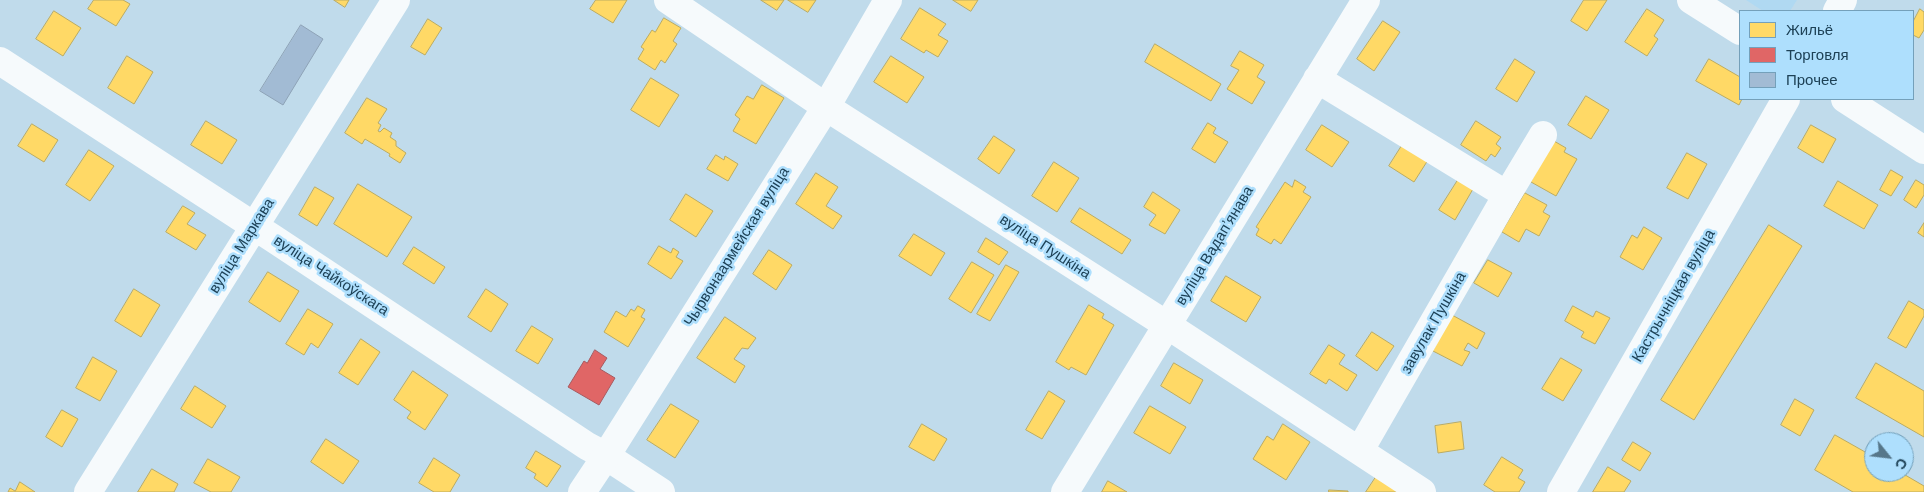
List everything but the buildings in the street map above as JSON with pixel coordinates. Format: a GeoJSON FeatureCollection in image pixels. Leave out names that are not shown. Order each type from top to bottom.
{"type":"FeatureCollection","features":[{"type":"Feature","properties":{"kind":"street","name":"вуліца Маркава"},"geometry":{"type":"LineString","coordinates":[[88,492],[396,0]]}},
{"type":"Feature","properties":{"kind":"street","name":"вуліца Пушкіна"},"geometry":{"type":"LineString","coordinates":[[668,0],[826,107],[1360,450],[1422,492]]}},
{"type":"Feature","properties":{"kind":"street","name":"Чырвонаармейская вуліца"},"geometry":{"type":"LineString","coordinates":[[582,492],[826,107],[888,0]]}},
{"type":"Feature","properties":{"kind":"street","name":"вуліца Вадапʼянава"},"geometry":{"type":"LineString","coordinates":[[1065,492],[1366,0]]}},
{"type":"Feature","properties":{"kind":"street"},"geometry":{"type":"LineString","coordinates":[[1692,0],[1739,30]]}},
{"type":"Feature","properties":{"kind":"street","name":"вуліца Чайкоўскага"},"geometry":{"type":"LineString","coordinates":[[0,61],[661,492]]}},
{"type":"Feature","properties":{"kind":"street"},"geometry":{"type":"LineString","coordinates":[[1317,79],[1507,195]]}},
{"type":"Feature","properties":{"kind":"street","name":"Кастрычніцкая вуліца"},"geometry":{"type":"LineString","coordinates":[[1561,492],[1785,100]]}},
{"type":"Feature","properties":{"kind":"street"},"geometry":{"type":"LineString","coordinates":[[1846,100],[1924,150]]}},
{"type":"Feature","properties":{"kind":"street","name":"завулак Пушкіна"},"geometry":{"type":"LineString","coordinates":[[1360,450],[1543,135]]}},
{"type":"Feature","properties":{"kind":"shaded area"},"geometry":{"type":"Polygon","coordinates":[[[1746,0],[1797,0],[1791,10],[1761,10],[1746,0]]]}}]}
